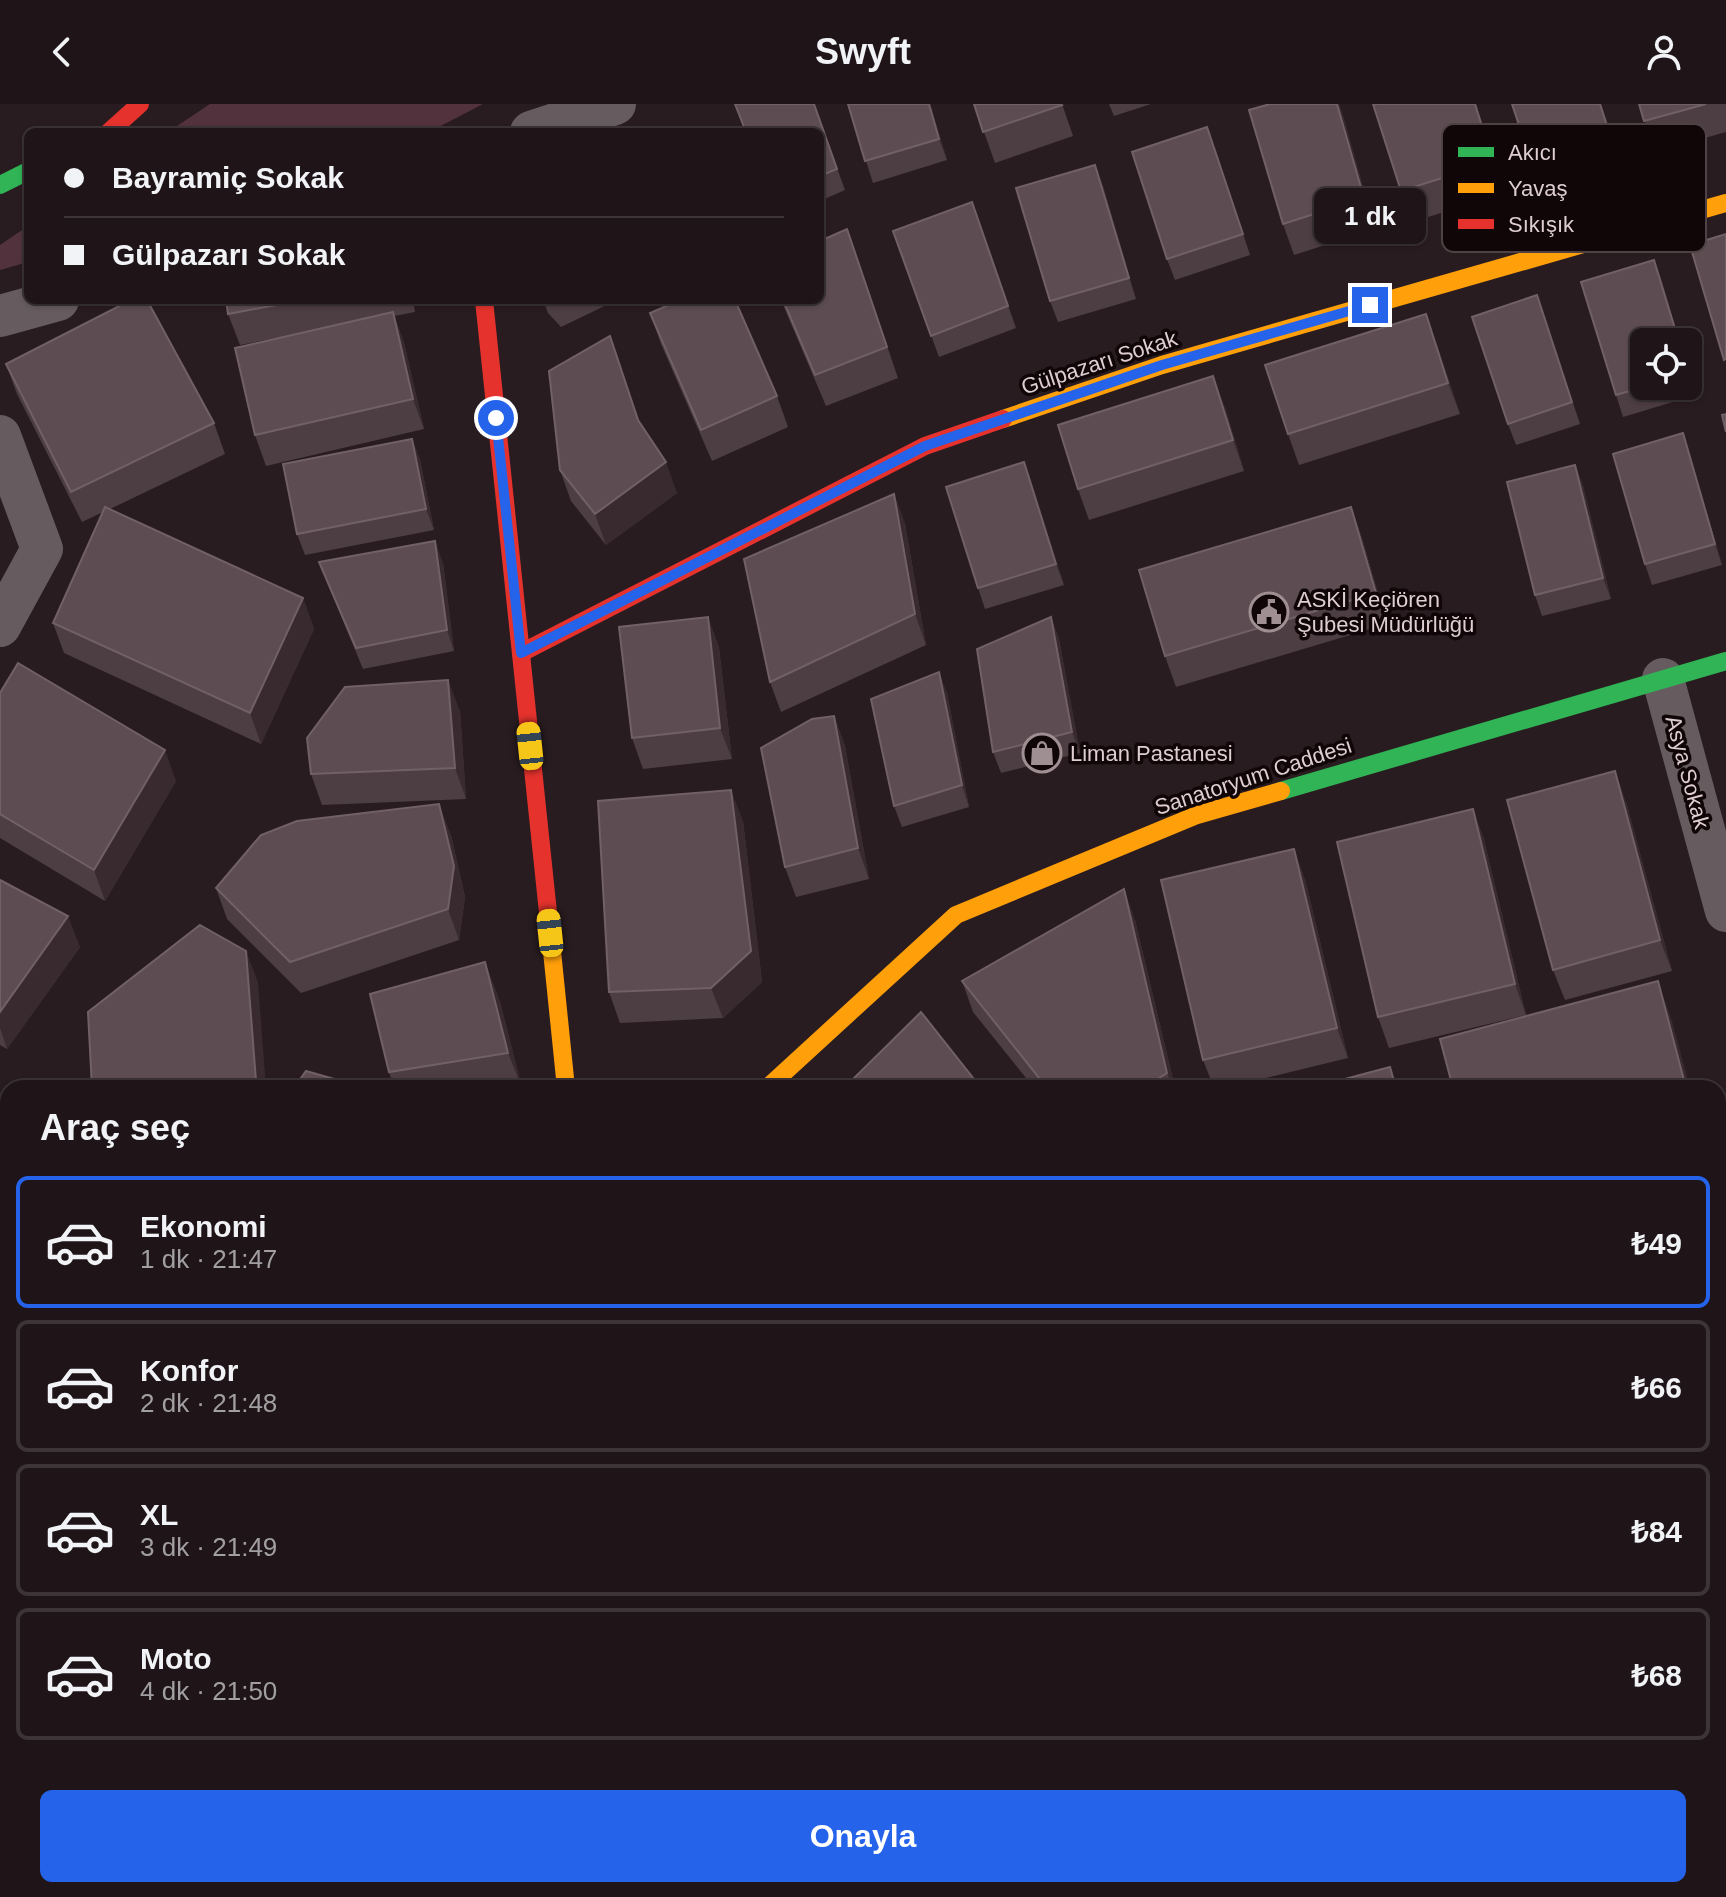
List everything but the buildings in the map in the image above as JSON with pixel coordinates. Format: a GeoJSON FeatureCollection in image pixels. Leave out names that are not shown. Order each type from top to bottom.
{"type":"FeatureCollection","features":[{"type":"Feature","properties":{"kind":"street"},"geometry":{"type":"LineString","coordinates":[[113,128],[140,104]]}},
{"type":"Feature","properties":{"kind":"street"},"geometry":{"type":"LineString","coordinates":[[543,128],[615,104]]}},
{"type":"Feature","properties":{"kind":"street"},"geometry":{"type":"LineString","coordinates":[[0,185],[24,173]]}},
{"type":"Feature","properties":{"kind":"street","name":"Gülpazarı Sokak"},"geometry":{"type":"LineString","coordinates":[[1706,209],[1726,203]]}},
{"type":"Feature","properties":{"kind":"street","name":"Gülpazarı Sokak"},"geometry":{"type":"LineString","coordinates":[[521,653],[925,446],[1162,365],[1555,252]]}},
{"type":"Feature","properties":{"kind":"street"},"geometry":{"type":"LineString","coordinates":[[0,316],[44,304]]}},
{"type":"Feature","properties":{"kind":"street"},"geometry":{"type":"LineString","coordinates":[[484,304],[565,1080]]}},
{"type":"Feature","properties":{"kind":"street"},"geometry":{"type":"LineString","coordinates":[[0,436],[42,549],[0,626]]}},
{"type":"Feature","properties":{"kind":"street","name":"Sanatoryum Caddesi"},"geometry":{"type":"LineString","coordinates":[[776,1080],[956,915],[1197,815],[1726,661]]}},
{"type":"Feature","properties":{"kind":"street","name":"Asya Sokak"},"geometry":{"type":"LineString","coordinates":[[1663,679],[1726,911]]}},
{"type":"Feature","properties":{"kind":"shaded area"},"geometry":{"type":"Polygon","coordinates":[[[210,104],[483,104],[437,128],[174,128],[210,104]]]}},
{"type":"Feature","properties":{"kind":"shaded area"},"geometry":{"type":"Polygon","coordinates":[[[24,229],[24,263],[0,270],[0,245],[24,229]]]}},
{"type":"Feature","properties":{"kind":"traffic: fast"},"geometry":{"type":"LineString","coordinates":[[0,185],[24,173]]}},
{"type":"Feature","properties":{"kind":"traffic: fast"},"geometry":{"type":"LineString","coordinates":[[1281,791],[1726,661]]}},
{"type":"Feature","properties":{"kind":"traffic: slow"},"geometry":{"type":"LineString","coordinates":[[1706,209],[1726,203]]}},
{"type":"Feature","properties":{"kind":"traffic: slow"},"geometry":{"type":"LineString","coordinates":[[1003,419],[1162,365],[1555,252]]}},
{"type":"Feature","properties":{"kind":"traffic: slow"},"geometry":{"type":"LineString","coordinates":[[776,1080],[956,915],[1197,815],[1281,791]]}},
{"type":"Feature","properties":{"kind":"traffic: slow"},"geometry":{"type":"LineString","coordinates":[[549,922],[565,1080]]}},
{"type":"Feature","properties":{"kind":"traffic: jam"},"geometry":{"type":"LineString","coordinates":[[113,128],[140,104]]}},
{"type":"Feature","properties":{"kind":"traffic: jam"},"geometry":{"type":"LineString","coordinates":[[484,304],[549,922]]}},
{"type":"Feature","properties":{"kind":"traffic: jam"},"geometry":{"type":"LineString","coordinates":[[521,653],[925,446],[1003,419]]}},
{"type":"Feature","properties":{"kind":"place","name":"ASKİ Keçiören Şubesi Müdürlüğü"},"geometry":{"type":"Point","coordinates":[1269,612]}},
{"type":"Feature","properties":{"kind":"place","name":"Liman Pastanesi"},"geometry":{"type":"Point","coordinates":[1042,753]}},
{"type":"Feature","properties":{"kind":"route"},"geometry":{"type":"LineString","coordinates":[[496,418],[521,653],[925,446],[1162,365],[1370,305]]}}]}
